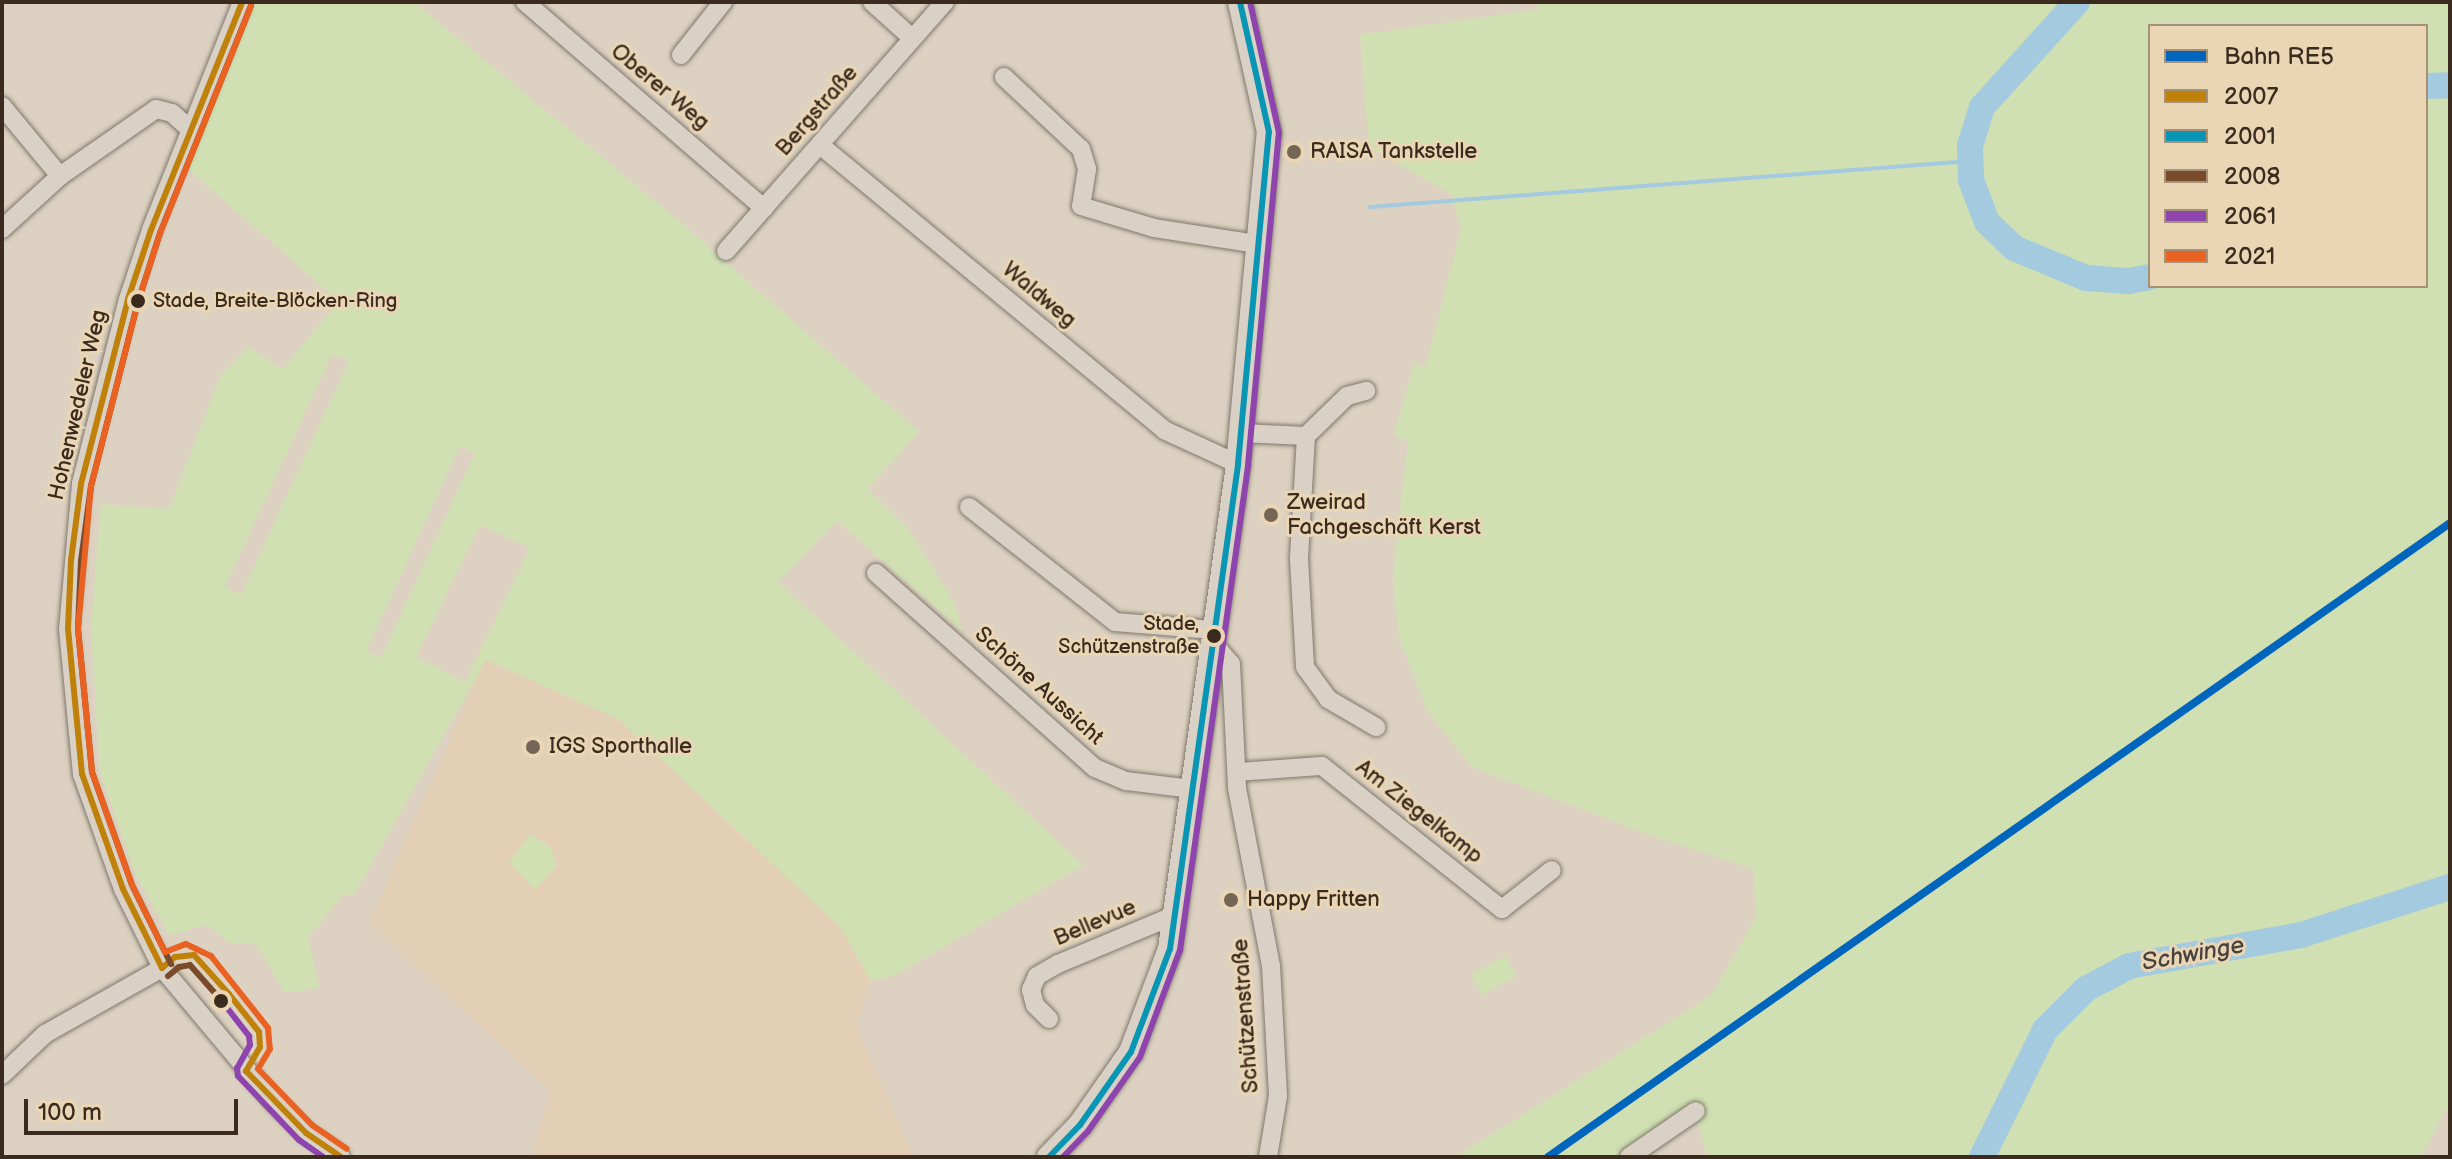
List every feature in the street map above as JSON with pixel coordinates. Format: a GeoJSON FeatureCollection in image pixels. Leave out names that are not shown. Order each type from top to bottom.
{"type":"FeatureCollection","features":[{"type":"Feature","properties":{"kind":"main road"},"geometry":{"type":"LineString","coordinates":[[1049,1157],[1080,1125],[1131,1052],[1170,949],[1238,464],[1269,132],[1240,2]]}},
{"type":"Feature","properties":{"kind":"street","name":"Hohenwedeler Weg"},"geometry":{"type":"LineString","coordinates":[[242,2],[190,129],[128,299],[81,484],[68,629],[82,774],[123,889],[162,968],[275,1103],[306,1133],[341,1157]]}},
{"type":"Feature","properties":{"kind":"street","name":"Oberer Weg"},"geometry":{"type":"LineString","coordinates":[[525,2],[545,9],[764,208]]}},
{"type":"Feature","properties":{"kind":"street"},"geometry":{"type":"LineString","coordinates":[[681,55],[723,2]]}},
{"type":"Feature","properties":{"kind":"street"},"geometry":{"type":"LineString","coordinates":[[872,2],[912,38]]}},
{"type":"Feature","properties":{"kind":"street","name":"Bergstraße"},"geometry":{"type":"LineString","coordinates":[[726,251],[945,2]]}},
{"type":"Feature","properties":{"kind":"street"},"geometry":{"type":"LineString","coordinates":[[1004,77],[1081,149],[1087,169],[1081,206],[1154,228],[1257,244]]}},
{"type":"Feature","properties":{"kind":"street"},"geometry":{"type":"LineString","coordinates":[[2,106],[60,176]]}},
{"type":"Feature","properties":{"kind":"street"},"geometry":{"type":"LineString","coordinates":[[2,229],[60,176],[156,109],[172,113],[190,129]]}},
{"type":"Feature","properties":{"kind":"street","name":"Waldweg"},"geometry":{"type":"LineString","coordinates":[[820,145],[1164,430],[1238,464]]}},
{"type":"Feature","properties":{"kind":"street"},"geometry":{"type":"LineString","coordinates":[[1366,391],[1347,396],[1306,436],[1299,559],[1305,667],[1328,699],[1376,727]]}},
{"type":"Feature","properties":{"kind":"street"},"geometry":{"type":"LineString","coordinates":[[1241,433],[1306,436]]}},
{"type":"Feature","properties":{"kind":"street"},"geometry":{"type":"LineString","coordinates":[[969,507],[1115,622],[1212,635]]}},
{"type":"Feature","properties":{"kind":"street","name":"Schöne Aussicht"},"geometry":{"type":"LineString","coordinates":[[876,573],[1095,768],[1126,781],[1192,789]]}},
{"type":"Feature","properties":{"kind":"street","name":"Schützenstraße"},"geometry":{"type":"LineString","coordinates":[[1212,635],[1231,664],[1237,788],[1271,966],[1278,1096],[1268,1157]]}},
{"type":"Feature","properties":{"kind":"street","name":"Am Ziegelkamp"},"geometry":{"type":"LineString","coordinates":[[1238,772],[1322,766],[1502,909],[1552,870]]}},
{"type":"Feature","properties":{"kind":"street","name":"Bellevue"},"geometry":{"type":"LineString","coordinates":[[1049,1019],[1035,1005],[1031,990],[1037,976],[1058,964],[1175,915]]}},
{"type":"Feature","properties":{"kind":"street"},"geometry":{"type":"LineString","coordinates":[[2,1075],[45,1034],[162,968]]}},
{"type":"Feature","properties":{"kind":"street"},"geometry":{"type":"LineString","coordinates":[[1629,1157],[1696,1111]]}},
{"type":"Feature","properties":{"kind":"shaded area"},"geometry":{"type":"Polygon","coordinates":[[[485,660],[618,719],[841,928],[870,980],[856,1027],[914,1157],[532,1157],[550,1091],[369,923],[485,660]]]}},
{"type":"Feature","properties":{"kind":"green space"},"geometry":{"type":"Polygon","coordinates":[[[252,2],[414,2],[679,221],[919,432],[867,489],[907,527],[955,604],[962,630],[837,521],[778,582],[1083,865],[894,976],[870,980],[841,928],[618,719],[486,660],[353,897],[345,893],[308,937],[319,988],[285,993],[256,944],[230,943],[208,925],[169,935],[135,873],[100,772],[91,627],[101,504],[169,509],[221,375],[248,347],[283,369],[339,301],[187,168],[252,2]],[[332,354],[225,587],[241,595],[349,361],[332,354]],[[460,446],[366,651],[381,658],[475,453],[460,446]],[[480,525],[416,657],[465,682],[530,548],[480,525]]]}},
{"type":"Feature","properties":{"kind":"green space"},"geometry":{"type":"Polygon","coordinates":[[[1538,2],[2450,2],[2450,1101],[2421,1157],[1708,1157],[1693,1109],[1623,1157],[1456,1157],[1712,995],[1756,917],[1754,869],[1655,837],[1472,767],[1427,710],[1398,635],[1393,578],[1408,440],[1394,436],[1414,363],[1426,366],[1461,227],[1451,194],[1369,147],[1360,35],[1538,9],[1538,2]]]}},
{"type":"Feature","properties":{"kind":"green space"},"geometry":{"type":"Polygon","coordinates":[[[530,833],[552,849],[557,866],[535,889],[509,863],[530,833]]]}},
{"type":"Feature","properties":{"kind":"green space"},"geometry":{"type":"Polygon","coordinates":[[[1505,956],[1516,976],[1482,995],[1471,975],[1505,956]]]}},
{"type":"Feature","properties":{"kind":"waterway"},"geometry":{"type":"LineString","coordinates":[[2077,2],[1982,107],[1970,146],[1971,180],[1987,222],[2014,248],[2086,278],[2129,281],[2148,277]]}},
{"type":"Feature","properties":{"kind":"waterway"},"geometry":{"type":"LineString","coordinates":[[2428,86],[2450,85]]}},
{"type":"Feature","properties":{"kind":"waterway"},"geometry":{"type":"LineString","coordinates":[[1370,207],[1970,161]]}},
{"type":"Feature","properties":{"kind":"waterway","name":"Schwinge"},"geometry":{"type":"LineString","coordinates":[[1982,1157],[2045,1030],[2086,989],[2129,966],[2301,935],[2450,887]]}},
{"type":"Feature","properties":{"kind":"rail line","name":"RE5"},"geometry":{"type":"LineString","coordinates":[[1548,1157],[2450,523]]}},
{"type":"Feature","properties":{"kind":"transit line","name":"2007"},"geometry":{"type":"LineString","coordinates":[[162,968],[123,889],[82,774],[68,629],[71,560],[81,484],[128,299],[151,230],[242,2]]}},
{"type":"Feature","properties":{"kind":"transit line","name":"2001"},"geometry":{"type":"LineString","coordinates":[[1049,1157],[1080,1125],[1131,1052],[1170,949],[1238,464],[1269,132],[1240,2]]}},
{"type":"Feature","properties":{"kind":"transit line","name":"2061"},"geometry":{"type":"LineString","coordinates":[[1063,1157],[1088,1131],[1140,1057],[1180,950],[1248,465],[1279,133],[1250,2]]}},
{"type":"Feature","properties":{"kind":"transit line","name":"2008"},"geometry":{"type":"LineString","coordinates":[[171,964],[132,885],[92,772],[78,629],[81,561],[91,486],[138,302],[160,233],[251,6]]}},
{"type":"Feature","properties":{"kind":"transit line","name":"2021"},"geometry":{"type":"LineString","coordinates":[[251,6],[160,233],[138,302],[91,486],[78,629],[92,772],[132,885],[165,952],[186,944],[211,956],[268,1028],[270,1049],[258,1069],[312,1125],[347,1149]]}},
{"type":"Feature","properties":{"kind":"transit line","name":"2007"},"geometry":{"type":"LineString","coordinates":[[162,968],[175,957],[194,955],[229,994],[259,1032],[260,1047],[246,1071]]}},
{"type":"Feature","properties":{"kind":"transit line","name":"2008"},"geometry":{"type":"LineString","coordinates":[[168,976],[179,967],[190,965],[222,1001]]}},
{"type":"Feature","properties":{"kind":"transit line","name":"2061"},"geometry":{"type":"LineString","coordinates":[[221,1000],[249,1036],[250,1045],[237,1068],[238,1076],[299,1140],[323,1157]]}},
{"type":"Feature","properties":{"kind":"transit line","name":"2007"},"geometry":{"type":"LineString","coordinates":[[246,1071],[306,1133],[341,1157]]}},
{"type":"Feature","properties":{"kind":"place","name":"RAISA Tankstelle"},"geometry":{"type":"Point","coordinates":[1294,152]}},
{"type":"Feature","properties":{"kind":"place","name":"Stade, Breite-Blöcken-Ring"},"geometry":{"type":"Point","coordinates":[138,301]}},
{"type":"Feature","properties":{"kind":"place","name":"Zweirad Fachgeschäft Kerst"},"geometry":{"type":"Point","coordinates":[1271,515]}},
{"type":"Feature","properties":{"kind":"place","name":"Stade, Schützenstraße"},"geometry":{"type":"Point","coordinates":[1214,636]}},
{"type":"Feature","properties":{"kind":"place","name":"IGS Sporthalle"},"geometry":{"type":"Point","coordinates":[533,747]}},
{"type":"Feature","properties":{"kind":"place","name":"Happy Fritten"},"geometry":{"type":"Point","coordinates":[1231,900]}}]}
